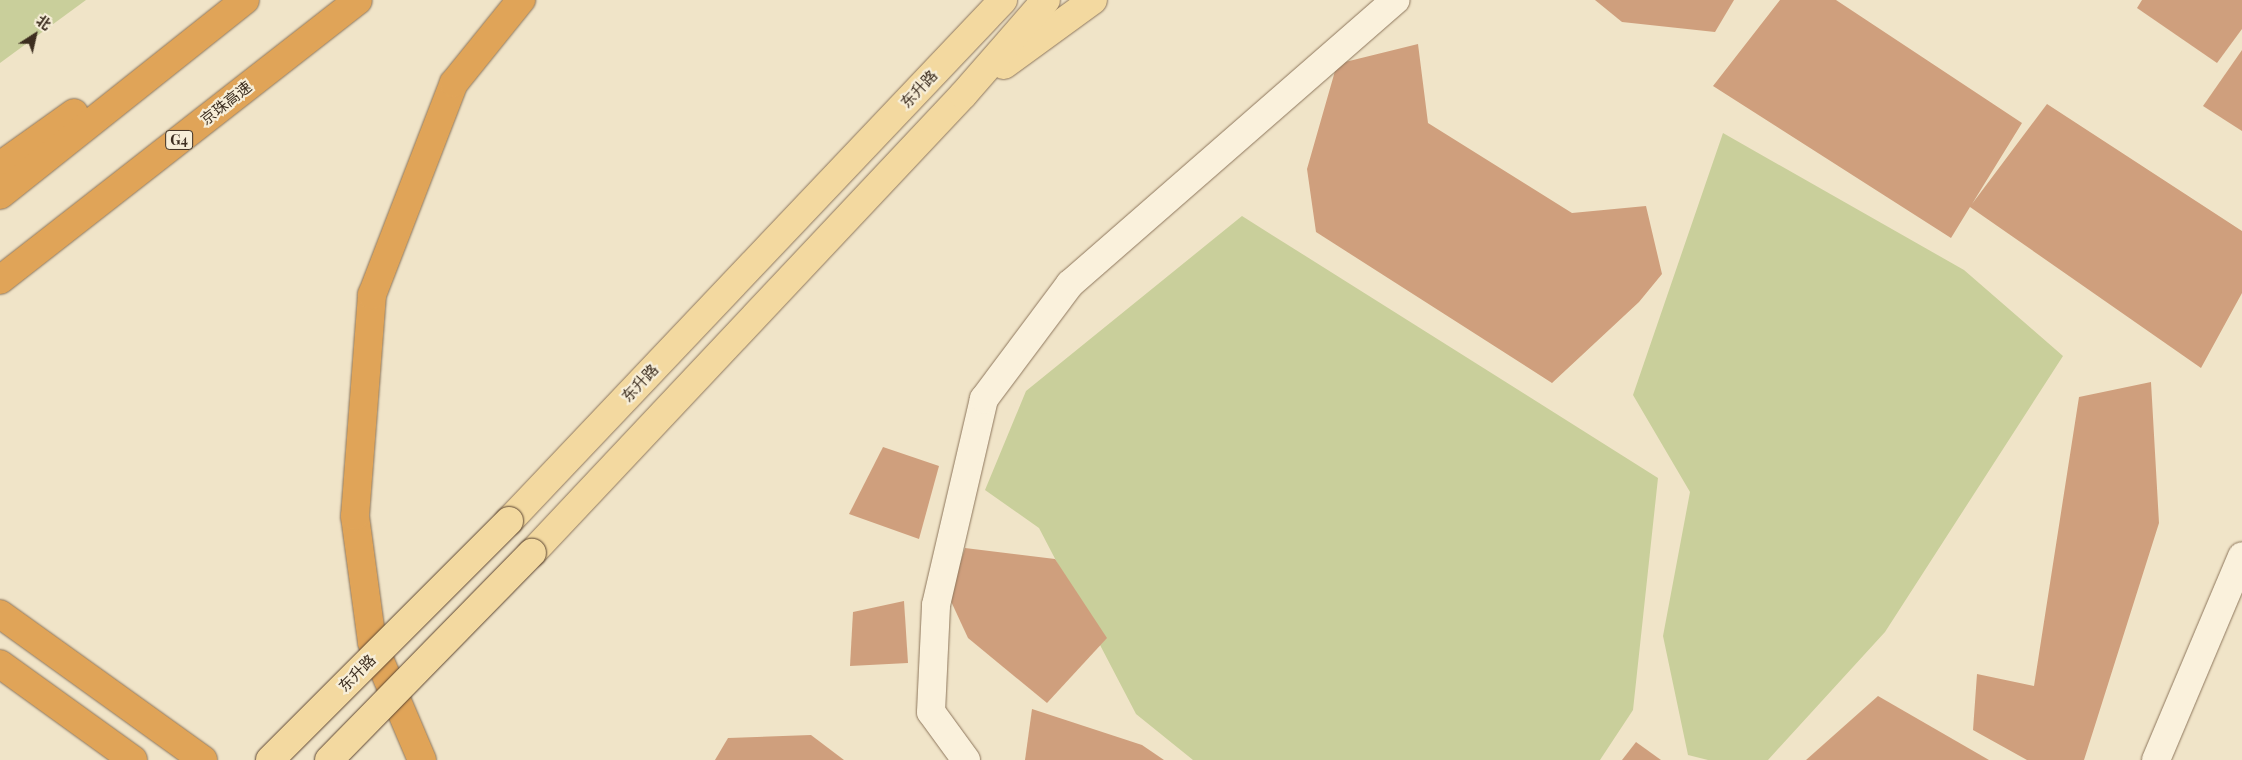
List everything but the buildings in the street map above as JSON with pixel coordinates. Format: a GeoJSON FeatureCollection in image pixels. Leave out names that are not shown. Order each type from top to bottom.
{"type":"FeatureCollection","features":[{"type":"Feature","properties":{"kind":"highway"},"geometry":{"type":"LineString","coordinates":[[0,166],[235,0]]}},
{"type":"Feature","properties":{"kind":"highway"},"geometry":{"type":"LineString","coordinates":[[0,195],[244,0]]}},
{"type":"Feature","properties":{"kind":"highway","name":"京珠高速"},"geometry":{"type":"LineString","coordinates":[[0,280],[358,0]]}},
{"type":"Feature","properties":{"kind":"highway"},"geometry":{"type":"LineString","coordinates":[[422,760],[372,642],[355,516],[372,294],[454,83],[521,0]]}},
{"type":"Feature","properties":{"kind":"highway"},"geometry":{"type":"LineString","coordinates":[[0,614],[203,760]]}},
{"type":"Feature","properties":{"kind":"highway"},"geometry":{"type":"LineString","coordinates":[[0,664],[133,760]]}},
{"type":"Feature","properties":{"kind":"main road","name":"东升路"},"geometry":{"type":"LineString","coordinates":[[270,760],[510,521],[1003,0]]}},
{"type":"Feature","properties":{"kind":"main road"},"geometry":{"type":"LineString","coordinates":[[328,760],[532,553],[963,95],[1046,0]]}},
{"type":"Feature","properties":{"kind":"main road"},"geometry":{"type":"LineString","coordinates":[[963,95],[1093,0]]}},
{"type":"Feature","properties":{"kind":"lane"},"geometry":{"type":"LineString","coordinates":[[966,760],[931,712],[935,614],[984,399],[1070,284],[1396,0]]}},
{"type":"Feature","properties":{"kind":"lane"},"geometry":{"type":"LineString","coordinates":[[2156,760],[2242,556]]}},
{"type":"Feature","properties":{"kind":"green space"},"geometry":{"type":"Polygon","coordinates":[[[0,0],[86,0],[0,63],[0,0]]]}},
{"type":"Feature","properties":{"kind":"green space"},"geometry":{"type":"Polygon","coordinates":[[[1723,133],[1964,270],[2063,356],[1885,632],[1768,760],[1708,760],[1688,755],[1663,636],[1690,492],[1633,395],[1723,133]]]}},
{"type":"Feature","properties":{"kind":"green space"},"geometry":{"type":"Polygon","coordinates":[[[1242,216],[1658,478],[1633,710],[1600,760],[1193,760],[1136,714],[1039,528],[985,490],[1026,391],[1242,216]]]}}]}
